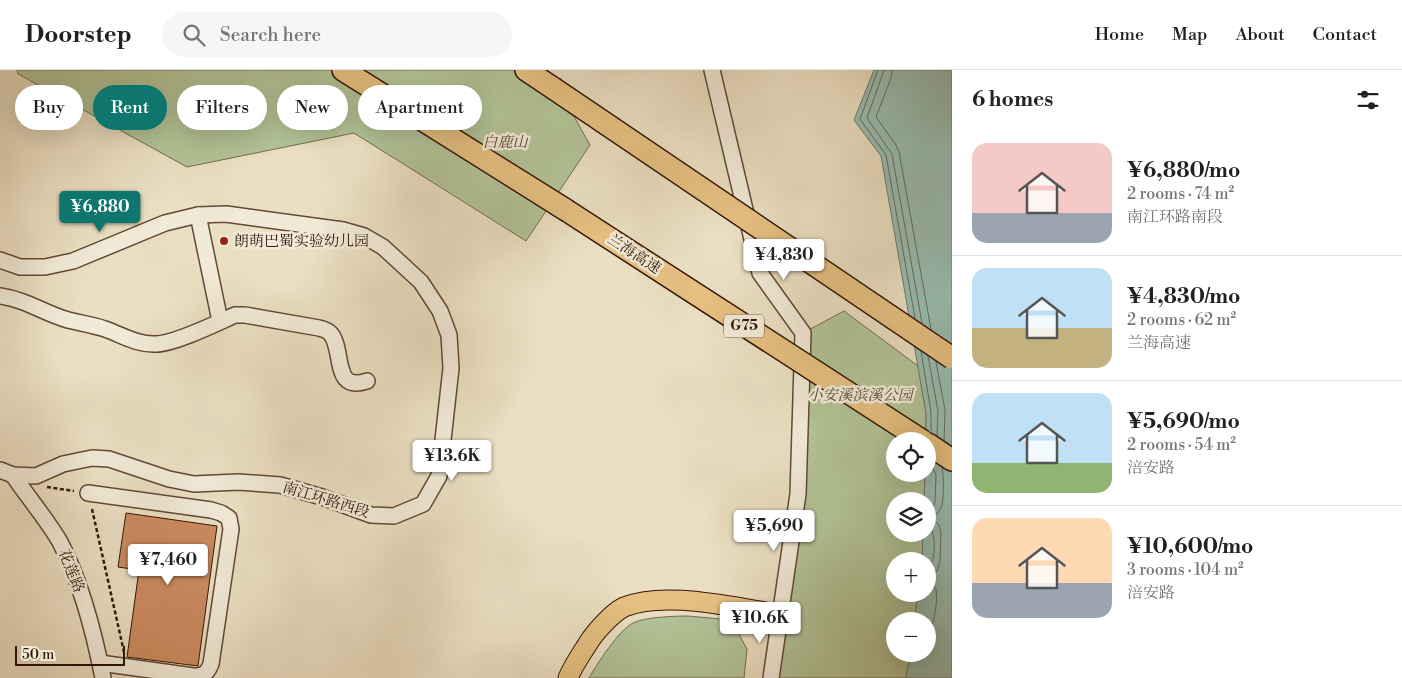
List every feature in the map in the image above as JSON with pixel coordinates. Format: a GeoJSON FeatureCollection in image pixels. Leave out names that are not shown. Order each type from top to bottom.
{"type":"FeatureCollection","features":[{"type":"Feature","properties":{"kind":"highway","name":"兰海高速"},"geometry":{"type":"LineString","coordinates":[[343,70],[566,210],[909,432]]}},
{"type":"Feature","properties":{"kind":"highway"},"geometry":{"type":"LineString","coordinates":[[526,70],[952,358]]}},
{"type":"Feature","properties":{"kind":"highway"},"geometry":{"type":"LineString","coordinates":[[936,449],[952,460]]}},
{"type":"Feature","properties":{"kind":"main road"},"geometry":{"type":"LineString","coordinates":[[568,678],[572,668],[595,632],[622,608],[648,600],[678,600],[779,614]]}},
{"type":"Feature","properties":{"kind":"street"},"geometry":{"type":"LineString","coordinates":[[712,70],[760,273],[803,333],[798,494],[771,678]]}},
{"type":"Feature","properties":{"kind":"street"},"geometry":{"type":"LineString","coordinates":[[198,214],[220,321]]}},
{"type":"Feature","properties":{"kind":"street","name":"南江环路西段"},"geometry":{"type":"LineString","coordinates":[[0,260],[20,267],[45,267],[73,261],[165,223],[198,214],[226,214],[343,230],[364,236],[383,247],[421,282],[440,311],[450,335],[451,368],[439,476],[422,504],[394,516],[371,516],[322,497],[280,485],[238,482],[194,484],[169,479],[109,459],[92,458],[63,464],[36,476],[6,473]]}},
{"type":"Feature","properties":{"kind":"street"},"geometry":{"type":"LineString","coordinates":[[0,296],[28,302],[68,320],[98,327],[142,343],[157,344],[170,341],[235,315],[245,315],[327,330],[334,338],[342,373],[346,380],[359,384],[367,381]]}},
{"type":"Feature","properties":{"kind":"street","name":"花莲路"},"geometry":{"type":"LineString","coordinates":[[6,473],[59,541],[79,586],[102,671]]}},
{"type":"Feature","properties":{"kind":"street"},"geometry":{"type":"LineString","coordinates":[[88,493],[211,510],[229,518],[231,529],[212,664],[208,672],[202,676],[193,676],[135,668],[102,671]]}},
{"type":"Feature","properties":{"kind":"path"},"geometry":{"type":"LineString","coordinates":[[44,487],[88,493],[124,651],[123,662],[134,664],[135,668]]}},
{"type":"Feature","properties":{"kind":"green space","name":"白鹿山"},"geometry":{"type":"Polygon","coordinates":[[[17,70],[548,70],[590,145],[526,241],[354,133],[187,167],[120,130],[167,130],[167,85],[93,85],[93,115],[83,110],[83,85],[38,85],[18,74],[17,70]]]}},
{"type":"Feature","properties":{"kind":"green space","name":"小安溪滨溪公园"},"geometry":{"type":"Polygon","coordinates":[[[844,311],[918,366],[926,413],[926,432],[886,432],[886,482],[925,482],[924,492],[886,492],[886,542],[923,542],[922,552],[886,552],[886,602],[917,602],[915,612],[886,612],[886,662],[909,662],[906,678],[771,678],[798,494],[803,333],[844,311]]]}},
{"type":"Feature","properties":{"kind":"green space"},"geometry":{"type":"Polygon","coordinates":[[[688,616],[731,620],[747,649],[744,678],[589,678],[615,640],[633,623],[652,618],[688,616]]]}},
{"type":"Feature","properties":{"kind":"water"},"geometry":{"type":"Polygon","coordinates":[[[874,70],[952,70],[952,678],[906,678],[909,662],[936,662],[936,612],[915,612],[917,602],[936,602],[936,552],[922,552],[923,542],[936,542],[936,492],[924,492],[925,482],[936,482],[936,432],[926,432],[926,413],[881,156],[854,120],[874,70]]]}},
{"type":"Feature","properties":{"kind":"building"},"geometry":{"type":"Polygon","coordinates":[[[126,513],[217,526],[198,666],[127,657],[139,570],[118,567],[126,513]]]}},
{"type":"Feature","properties":{"kind":"place","name":"朗萌巴蜀实验幼儿园"},"geometry":{"type":"Point","coordinates":[224,241]}}]}
